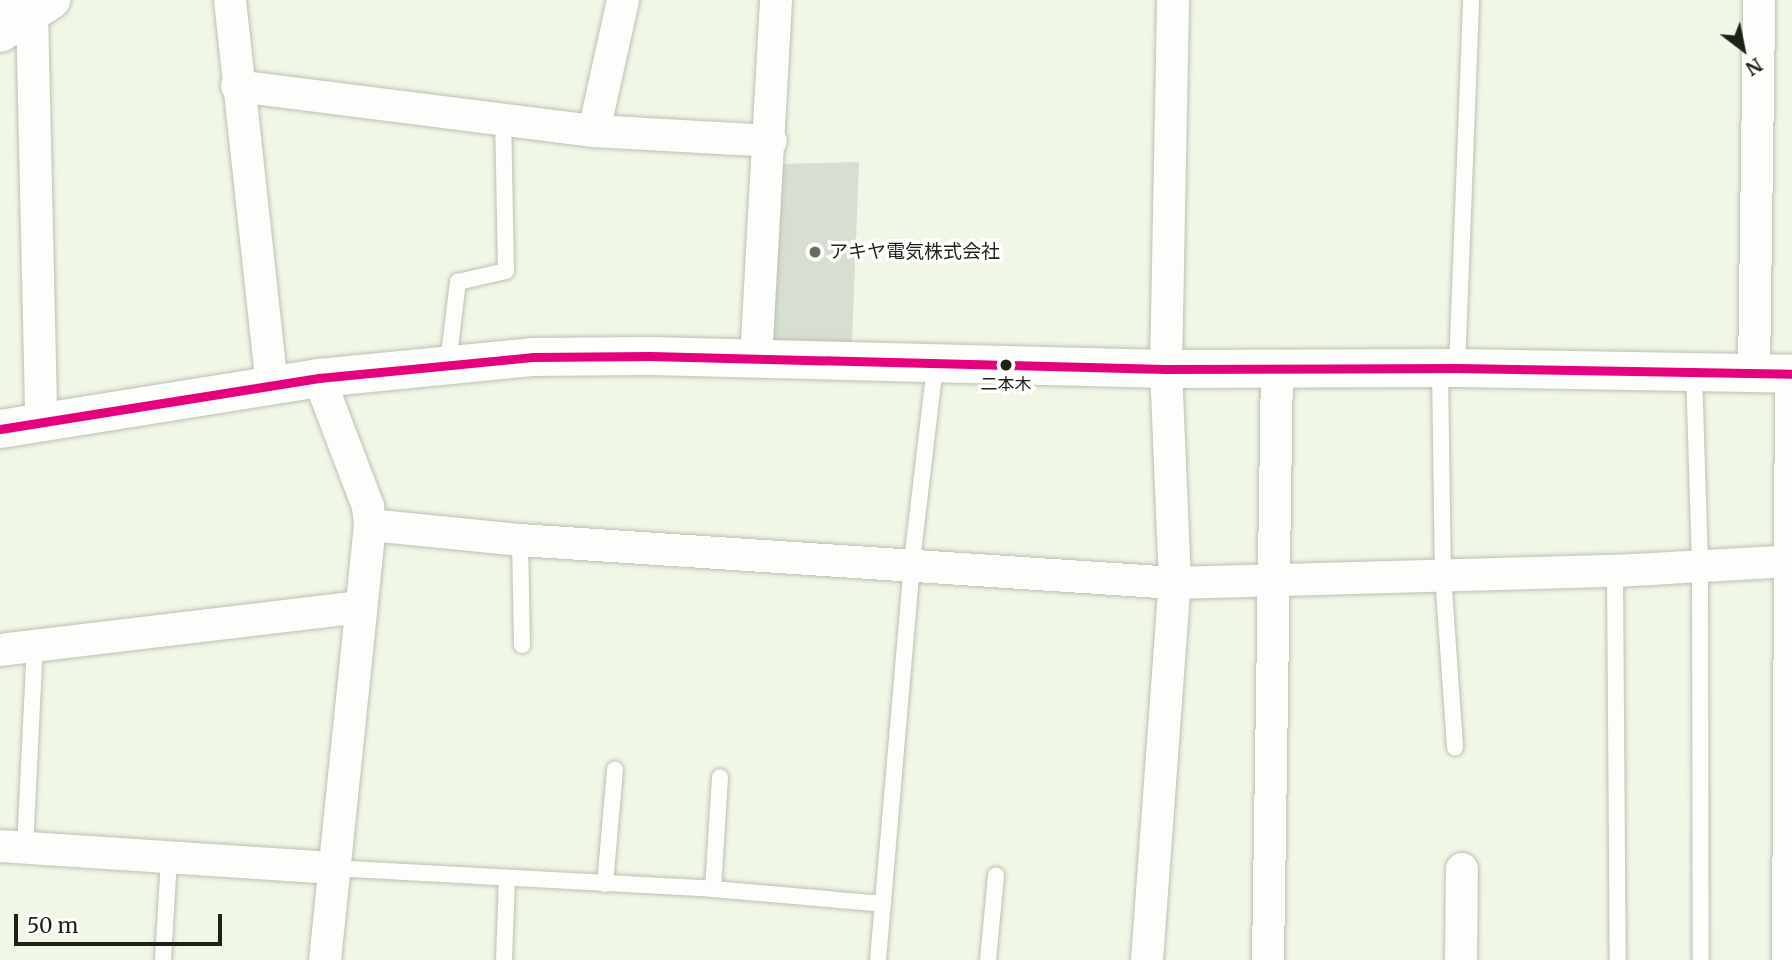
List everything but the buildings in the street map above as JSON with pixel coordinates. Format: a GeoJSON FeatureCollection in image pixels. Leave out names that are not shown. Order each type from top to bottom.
{"type":"FeatureCollection","features":[{"type":"Feature","properties":{"kind":"main road"},"geometry":{"type":"LineString","coordinates":[[0,33],[28,4]]}},
{"type":"Feature","properties":{"kind":"main road"},"geometry":{"type":"LineString","coordinates":[[0,429],[319,377],[531,357],[756,359],[1166,369],[1449,368],[1779,374]]}},
{"type":"Feature","properties":{"kind":"street"},"geometry":{"type":"LineString","coordinates":[[230,0],[237,86],[272,384]]}},
{"type":"Feature","properties":{"kind":"street"},"geometry":{"type":"LineString","coordinates":[[594,131],[622,0]]}},
{"type":"Feature","properties":{"kind":"street"},"geometry":{"type":"LineString","coordinates":[[756,359],[771,141],[776,0]]}},
{"type":"Feature","properties":{"kind":"street"},"geometry":{"type":"LineString","coordinates":[[1147,960],[1175,583],[1166,369],[1173,0]]}},
{"type":"Feature","properties":{"kind":"street"},"geometry":{"type":"LineString","coordinates":[[1759,0],[1791,561],[1788,960]]}},
{"type":"Feature","properties":{"kind":"street"},"geometry":{"type":"LineString","coordinates":[[28,4],[41,423]]}},
{"type":"Feature","properties":{"kind":"street"},"geometry":{"type":"LineString","coordinates":[[237,86],[594,131],[771,141]]}},
{"type":"Feature","properties":{"kind":"street"},"geometry":{"type":"LineString","coordinates":[[1268,960],[1276,580],[1277,369]]}},
{"type":"Feature","properties":{"kind":"street"},"geometry":{"type":"LineString","coordinates":[[319,377],[368,506],[370,525],[331,868],[325,960]]}},
{"type":"Feature","properties":{"kind":"street"},"geometry":{"type":"LineString","coordinates":[[370,525],[520,540],[911,568],[1175,583],[1700,568],[1791,561]]}},
{"type":"Feature","properties":{"kind":"street"},"geometry":{"type":"LineString","coordinates":[[0,650],[359,607]]}},
{"type":"Feature","properties":{"kind":"street"},"geometry":{"type":"LineString","coordinates":[[12,847],[331,868]]}},
{"type":"Feature","properties":{"kind":"street"},"geometry":{"type":"LineString","coordinates":[[1461,960],[1462,869]]}},
{"type":"Feature","properties":{"kind":"lane"},"geometry":{"type":"LineString","coordinates":[[1455,748],[1443,575],[1449,368],[1471,0]]}},
{"type":"Feature","properties":{"kind":"lane"},"geometry":{"type":"LineString","coordinates":[[448,363],[458,282],[506,271],[503,120]]}},
{"type":"Feature","properties":{"kind":"lane"},"geometry":{"type":"LineString","coordinates":[[878,960],[911,568],[935,365]]}},
{"type":"Feature","properties":{"kind":"lane"},"geometry":{"type":"LineString","coordinates":[[1694,372],[1700,568],[1701,960]]}},
{"type":"Feature","properties":{"kind":"lane"},"geometry":{"type":"LineString","coordinates":[[520,540],[522,645]]}},
{"type":"Feature","properties":{"kind":"lane"},"geometry":{"type":"LineString","coordinates":[[1615,571],[1618,960]]}},
{"type":"Feature","properties":{"kind":"lane"},"geometry":{"type":"LineString","coordinates":[[12,847],[35,646]]}},
{"type":"Feature","properties":{"kind":"lane"},"geometry":{"type":"LineString","coordinates":[[605,884],[615,769]]}},
{"type":"Feature","properties":{"kind":"lane"},"geometry":{"type":"LineString","coordinates":[[713,888],[720,776]]}},
{"type":"Feature","properties":{"kind":"lane"},"geometry":{"type":"LineString","coordinates":[[163,960],[169,858]]}},
{"type":"Feature","properties":{"kind":"lane"},"geometry":{"type":"LineString","coordinates":[[331,868],[713,888],[883,904]]}},
{"type":"Feature","properties":{"kind":"lane"},"geometry":{"type":"LineString","coordinates":[[988,960],[996,875]]}},
{"type":"Feature","properties":{"kind":"lane"},"geometry":{"type":"LineString","coordinates":[[504,960],[507,878]]}},
{"type":"Feature","properties":{"kind":"transit line"},"geometry":{"type":"LineString","coordinates":[[0,429],[319,378],[532,357],[650,356],[1166,369],[1457,368],[1792,374]]}},
{"type":"Feature","properties":{"kind":"place","name":"アキヤ電気株式会社"},"geometry":{"type":"Point","coordinates":[815,252]}},
{"type":"Feature","properties":{"kind":"place","name":"二本木"},"geometry":{"type":"Point","coordinates":[1006,365]}}]}
